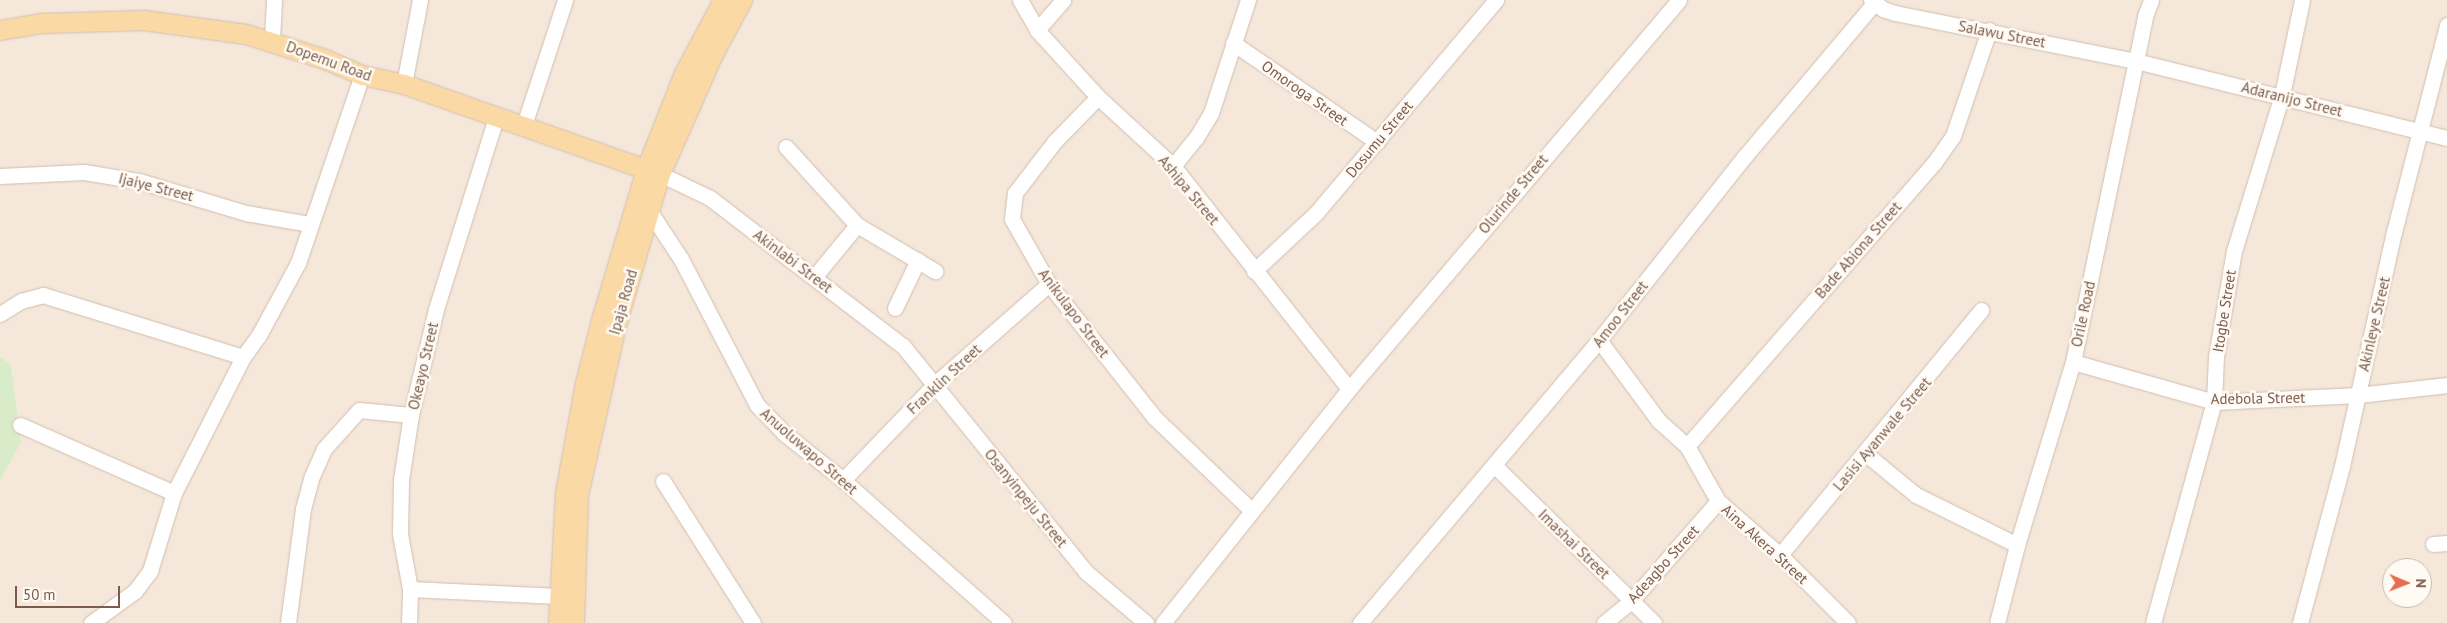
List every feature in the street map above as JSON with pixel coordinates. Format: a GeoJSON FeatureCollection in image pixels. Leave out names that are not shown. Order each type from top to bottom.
{"type":"FeatureCollection","features":[{"type":"Feature","properties":{"kind":"main road","name":"Ipaja Road"},"geometry":{"type":"LineString","coordinates":[[558,623],[565,493],[585,383],[684,73],[723,0]]}},
{"type":"Feature","properties":{"kind":"main road","name":"Ipaja Road"},"geometry":{"type":"LineString","coordinates":[[653,172],[742,0]]}},
{"type":"Feature","properties":{"kind":"main road","name":"Dopemu Road"},"geometry":{"type":"LineString","coordinates":[[0,30],[41,23],[144,20],[208,27],[272,40],[362,75],[404,84],[653,172]]}},
{"type":"Feature","properties":{"kind":"main road","name":"Ipaja Road"},"geometry":{"type":"LineString","coordinates":[[574,623],[578,495],[642,209]]}},
{"type":"Feature","properties":{"kind":"street"},"geometry":{"type":"LineString","coordinates":[[272,40],[274,0]]}},
{"type":"Feature","properties":{"kind":"street"},"geometry":{"type":"LineString","coordinates":[[404,84],[420,0]]}},
{"type":"Feature","properties":{"kind":"street"},"geometry":{"type":"LineString","coordinates":[[524,125],[565,0]]}},
{"type":"Feature","properties":{"kind":"street","name":"Ashipa Street"},"geometry":{"type":"LineString","coordinates":[[1020,0],[1036,30],[1098,97],[1173,166],[1254,272],[1349,389]]}},
{"type":"Feature","properties":{"kind":"street"},"geometry":{"type":"LineString","coordinates":[[1036,30],[1063,0]]}},
{"type":"Feature","properties":{"kind":"street"},"geometry":{"type":"LineString","coordinates":[[1173,166],[1196,138],[1211,113],[1248,0]]}},
{"type":"Feature","properties":{"kind":"street","name":"Dosumu Street"},"geometry":{"type":"LineString","coordinates":[[1254,272],[1316,213],[1496,0]]}},
{"type":"Feature","properties":{"kind":"street","name":"Olurinde Street"},"geometry":{"type":"LineString","coordinates":[[1163,623],[1349,389],[1679,0]]}},
{"type":"Feature","properties":{"kind":"street","name":"Orile Road"},"geometry":{"type":"LineString","coordinates":[[1997,623],[2017,545],[2073,362],[2136,61],[2152,0]]}},
{"type":"Feature","properties":{"kind":"street","name":"Itogbe Street"},"geometry":{"type":"LineString","coordinates":[[2153,623],[2214,402],[2216,357],[2234,251],[2282,95],[2302,0]]}},
{"type":"Feature","properties":{"kind":"street","name":"Salawu Street"},"geometry":{"type":"LineString","coordinates":[[1875,1],[1883,9],[1895,13],[1989,30],[2136,61]]}},
{"type":"Feature","properties":{"kind":"street","name":"Amoo Street"},"geometry":{"type":"LineString","coordinates":[[1360,623],[1600,340],[1745,156],[1875,1]]}},
{"type":"Feature","properties":{"kind":"street","name":"Akinleye Street"},"geometry":{"type":"LineString","coordinates":[[2300,623],[2358,395],[2394,232],[2421,133],[2447,25]]}},
{"type":"Feature","properties":{"kind":"street","name":"Bade Abiona Street"},"geometry":{"type":"LineString","coordinates":[[1687,446],[1934,163],[1953,136],[1989,30]]}},
{"type":"Feature","properties":{"kind":"street","name":"Omoroga Street"},"geometry":{"type":"LineString","coordinates":[[1233,43],[1376,142]]}},
{"type":"Feature","properties":{"kind":"street","name":"Adaranijo Street"},"geometry":{"type":"LineString","coordinates":[[2136,61],[2282,95],[2421,133],[2447,138]]}},
{"type":"Feature","properties":{"kind":"street"},"geometry":{"type":"LineString","coordinates":[[92,623],[135,591],[150,571],[174,493],[243,357],[259,336],[298,263],[362,75]]}},
{"type":"Feature","properties":{"kind":"street","name":"Anikulapo Street"},"geometry":{"type":"LineString","coordinates":[[1098,97],[1055,141],[1015,193],[1012,219],[1049,284],[1154,417],[1251,510]]}},
{"type":"Feature","properties":{"kind":"street","name":"Okeayo Street"},"geometry":{"type":"LineString","coordinates":[[409,623],[410,589],[400,534],[401,480],[411,415],[436,308],[496,116]]}},
{"type":"Feature","properties":{"kind":"street"},"geometry":{"type":"LineString","coordinates":[[786,147],[857,225],[935,270]]}},
{"type":"Feature","properties":{"kind":"street","name":"Akinlabi Street"},"geometry":{"type":"LineString","coordinates":[[653,172],[710,198],[815,276],[903,346],[917,361]]}},
{"type":"Feature","properties":{"kind":"street","name":"Ijaiye Street"},"geometry":{"type":"LineString","coordinates":[[0,176],[93,173],[139,181],[246,213],[310,224]]}},
{"type":"Feature","properties":{"kind":"street","name":"Anuoluwapo Street"},"geometry":{"type":"LineString","coordinates":[[642,209],[681,259],[757,406],[785,434],[844,480],[1004,623]]}},
{"type":"Feature","properties":{"kind":"street"},"geometry":{"type":"LineString","coordinates":[[815,276],[857,225]]}},
{"type":"Feature","properties":{"kind":"street"},"geometry":{"type":"LineString","coordinates":[[895,308],[918,260]]}},
{"type":"Feature","properties":{"kind":"street","name":"Franklin Street"},"geometry":{"type":"LineString","coordinates":[[844,480],[935,384],[1049,284]]}},
{"type":"Feature","properties":{"kind":"street"},"geometry":{"type":"LineString","coordinates":[[0,314],[21,301],[43,295],[243,357]]}},
{"type":"Feature","properties":{"kind":"street","name":"Lasisi Ayanwale Street"},"geometry":{"type":"LineString","coordinates":[[1780,555],[1866,454],[1981,310]]}},
{"type":"Feature","properties":{"kind":"street","name":"Aina Akera Street"},"geometry":{"type":"LineString","coordinates":[[1600,340],[1659,421],[1687,446],[1718,501],[1780,555],[1848,623]]}},
{"type":"Feature","properties":{"kind":"street","name":"Osanyinpeju Street"},"geometry":{"type":"LineString","coordinates":[[917,361],[1086,572],[1146,623]]}},
{"type":"Feature","properties":{"kind":"street","name":"Adebola Street"},"geometry":{"type":"LineString","coordinates":[[2073,362],[2214,402],[2358,395],[2447,385]]}},
{"type":"Feature","properties":{"kind":"street"},"geometry":{"type":"LineString","coordinates":[[288,623],[303,509],[312,476],[324,448],[359,410],[411,415]]}},
{"type":"Feature","properties":{"kind":"street"},"geometry":{"type":"LineString","coordinates":[[20,425],[174,493]]}},
{"type":"Feature","properties":{"kind":"street"},"geometry":{"type":"LineString","coordinates":[[1866,454],[1916,495],[2017,545]]}},
{"type":"Feature","properties":{"kind":"street","name":"Imashai Street"},"geometry":{"type":"LineString","coordinates":[[1494,466],[1654,623]]}},
{"type":"Feature","properties":{"kind":"street"},"geometry":{"type":"LineString","coordinates":[[663,481],[753,623]]}},
{"type":"Feature","properties":{"kind":"street","name":"Adeagbo Street"},"geometry":{"type":"LineString","coordinates":[[1604,623],[1632,600],[1718,501]]}},
{"type":"Feature","properties":{"kind":"street"},"geometry":{"type":"LineString","coordinates":[[410,589],[558,596]]}},
{"type":"Feature","properties":{"kind":"shaded area"},"geometry":{"type":"Polygon","coordinates":[[[0,0],[2447,0],[2447,623],[0,623],[0,481],[21,443],[11,365],[0,356],[0,0]]]}},
{"type":"Feature","properties":{"kind":"green space"},"geometry":{"type":"Polygon","coordinates":[[[0,356],[11,365],[21,443],[0,481],[0,356]]]}}]}
